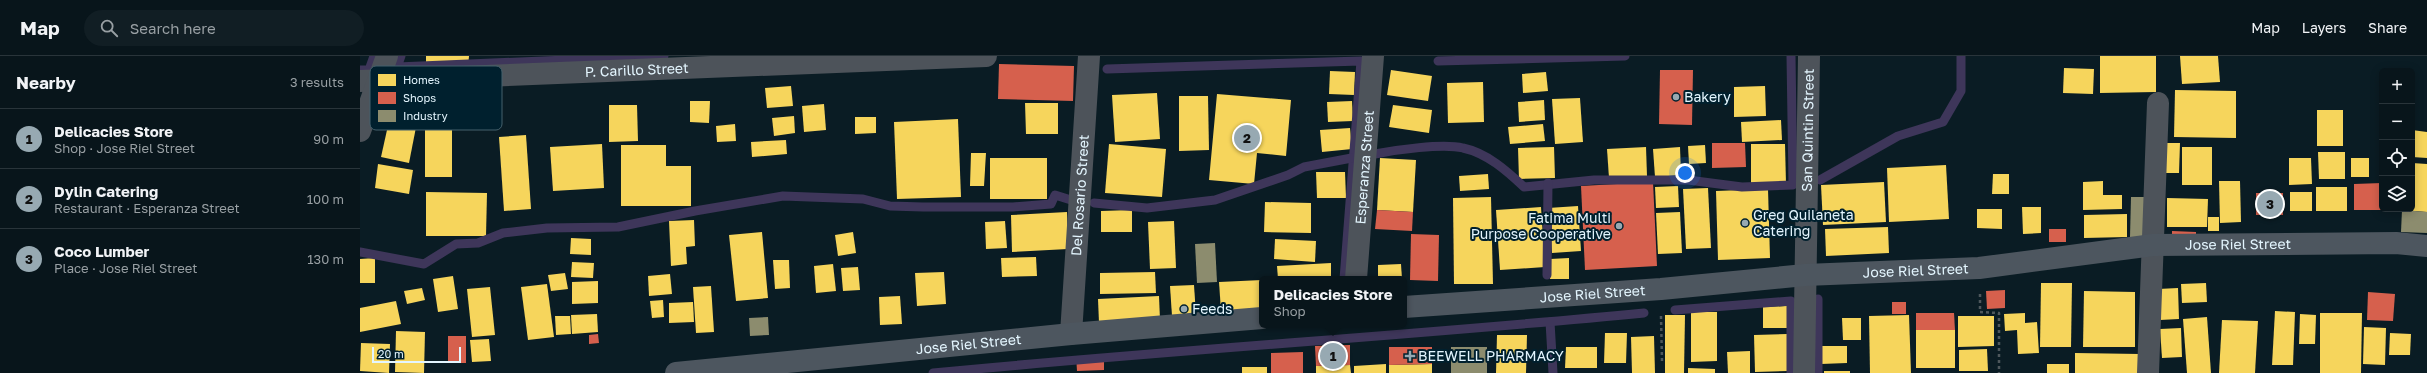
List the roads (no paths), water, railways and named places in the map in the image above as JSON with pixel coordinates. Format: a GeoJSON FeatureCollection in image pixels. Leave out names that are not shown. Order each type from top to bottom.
{"type":"FeatureCollection","features":[{"type":"Feature","properties":{"kind":"highway","name":"Jose Riel Street"},"geometry":{"type":"LineString","coordinates":[[1407,308],[1661,289],[1805,276],[1979,268],[2153,245],[2396,243],[2427,246]]}},
{"type":"Feature","properties":{"kind":"highway","name":"Jose Riel Street"},"geometry":{"type":"LineString","coordinates":[[676,373],[1071,334],[1259,318]]}},
{"type":"Feature","properties":{"kind":"street"},"geometry":{"type":"LineString","coordinates":[[379,66],[386,56]]}},
{"type":"Feature","properties":{"kind":"street","name":"P. Carillo Street"},"geometry":{"type":"LineString","coordinates":[[502,76],[986,56]]}},
{"type":"Feature","properties":{"kind":"street","name":"Del Rosario Street"},"geometry":{"type":"LineString","coordinates":[[1071,334],[1089,56]]}},
{"type":"Feature","properties":{"kind":"street","name":"Esperanza Street"},"geometry":{"type":"LineString","coordinates":[[1356,276],[1373,56]]}},
{"type":"Feature","properties":{"kind":"street","name":"San Quintin Street"},"geometry":{"type":"LineString","coordinates":[[1804,373],[1808,56]]}},
{"type":"Feature","properties":{"kind":"street"},"geometry":{"type":"LineString","coordinates":[[360,131],[369,81]]}},
{"type":"Feature","properties":{"kind":"street"},"geometry":{"type":"LineString","coordinates":[[2148,373],[2158,103]]}},
{"type":"Feature","properties":{"kind":"waterway"},"geometry":{"type":"LineString","coordinates":[[370,66],[374,56]]}},
{"type":"Feature","properties":{"kind":"waterway"},"geometry":{"type":"LineString","coordinates":[[397,66],[401,56]]}},
{"type":"Feature","properties":{"kind":"waterway"},"geometry":{"type":"LineString","coordinates":[[421,66],[664,56]]}},
{"type":"Feature","properties":{"kind":"waterway"},"geometry":{"type":"LineString","coordinates":[[1438,61],[1625,56]]}},
{"type":"Feature","properties":{"kind":"waterway"},"geometry":{"type":"LineString","coordinates":[[1375,154],[1406,149],[1444,146],[1463,148],[1472,150],[1496,163],[1524,187],[1594,180],[1688,180],[1742,187],[1793,185],[1791,56]]}},
{"type":"Feature","properties":{"kind":"waterway"},"geometry":{"type":"LineString","coordinates":[[1820,180],[1898,136],[1943,122],[1961,91],[1961,56]]}},
{"type":"Feature","properties":{"kind":"waterway"},"geometry":{"type":"LineString","coordinates":[[1107,69],[1361,61],[1344,276]]}},
{"type":"Feature","properties":{"kind":"waterway"},"geometry":{"type":"LineString","coordinates":[[360,70],[369,70],[370,67]]}},
{"type":"Feature","properties":{"kind":"waterway"},"geometry":{"type":"LineString","coordinates":[[1094,203],[1147,208],[1215,200],[1288,175],[1304,167],[1357,157]]}},
{"type":"Feature","properties":{"kind":"waterway"},"geometry":{"type":"LineString","coordinates":[[1547,275],[1548,183]]}},
{"type":"Feature","properties":{"kind":"waterway"},"geometry":{"type":"LineString","coordinates":[[360,252],[424,264],[456,244],[478,243],[503,233],[547,228],[618,227],[695,211],[783,196],[863,199],[890,206],[923,207],[1013,207],[1051,204],[1055,195],[1071,200]]}},
{"type":"Feature","properties":{"kind":"waterway"},"geometry":{"type":"LineString","coordinates":[[1818,299],[1818,373]]}},
{"type":"Feature","properties":{"kind":"waterway"},"geometry":{"type":"LineString","coordinates":[[1675,310],[1791,301],[1791,373]]}},
{"type":"Feature","properties":{"kind":"waterway"},"geometry":{"type":"LineString","coordinates":[[933,373],[1644,313]]}},
{"type":"Feature","properties":{"kind":"waterway"},"geometry":{"type":"LineString","coordinates":[[1550,322],[1553,373]]}},
{"type":"Feature","properties":{"kind":"place","name":"Bakery"},"geometry":{"type":"Point","coordinates":[1676,97]}},
{"type":"Feature","properties":{"kind":"place","name":"Dylin Catering"},"geometry":{"type":"Point","coordinates":[1247,138]}},
{"type":"Feature","properties":{"kind":"place","name":"Coco Lumber"},"geometry":{"type":"Point","coordinates":[2270,204]}},
{"type":"Feature","properties":{"kind":"place","name":"Greg Quilaneta Catering"},"geometry":{"type":"Point","coordinates":[1745,223]}},
{"type":"Feature","properties":{"kind":"place","name":"Fatima Multi Purpose Cooperative"},"geometry":{"type":"Point","coordinates":[1619,226]}},
{"type":"Feature","properties":{"kind":"place","name":"Feeds"},"geometry":{"type":"Point","coordinates":[1184,309]}},
{"type":"Feature","properties":{"kind":"place","name":"Delicacies Store"},"geometry":{"type":"Point","coordinates":[1333,356]}},
{"type":"Feature","properties":{"kind":"place","name":"BEEWELL PHARMACY"},"geometry":{"type":"Point","coordinates":[1410,356]}}]}
